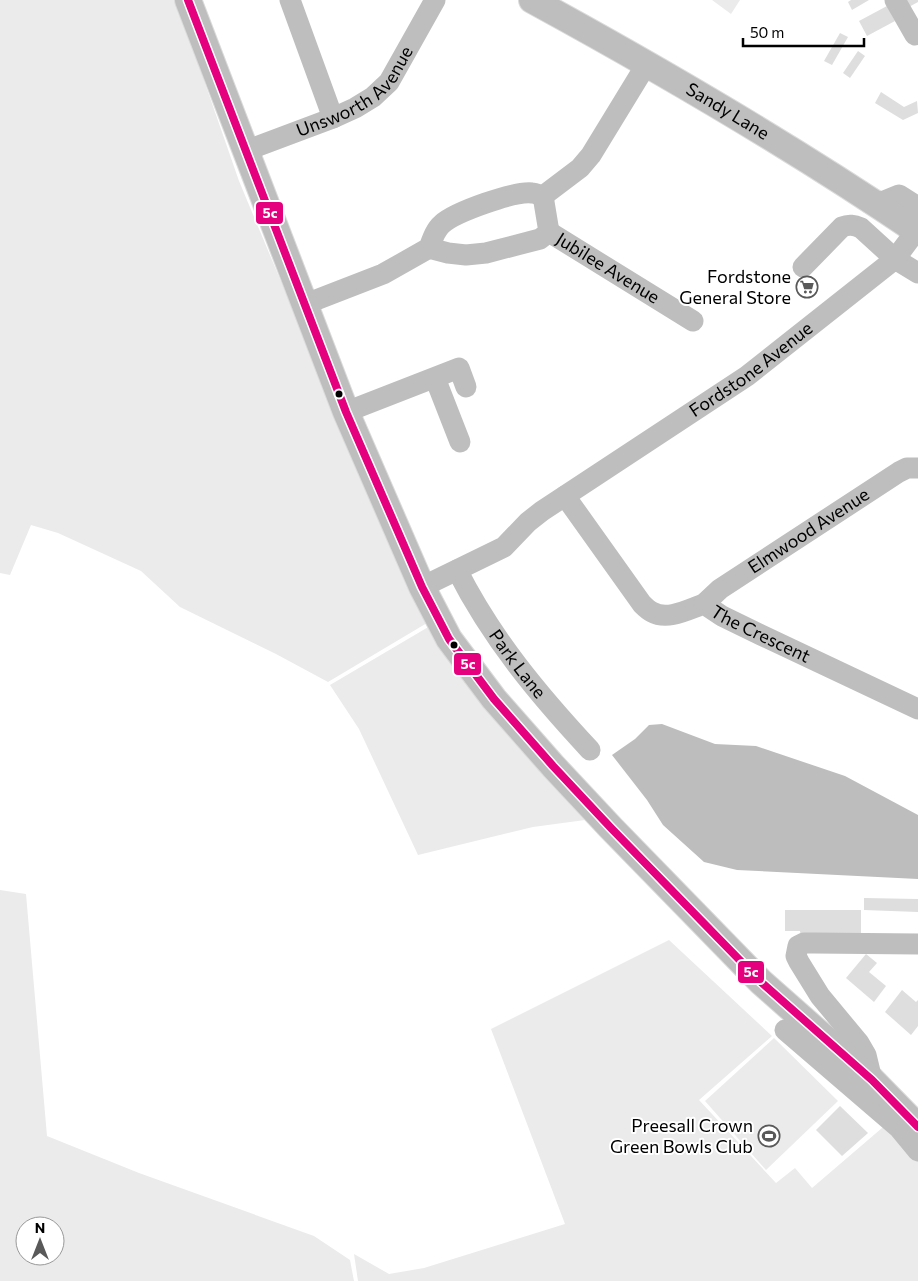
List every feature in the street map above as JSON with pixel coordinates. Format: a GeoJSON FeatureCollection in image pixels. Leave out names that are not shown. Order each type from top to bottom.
{"type":"FeatureCollection","features":[{"type":"Feature","properties":{"kind":"main road"},"geometry":{"type":"LineString","coordinates":[[188,0],[303,305],[346,412],[422,587],[438,619],[462,658],[494,699],[553,766],[761,982],[872,1080],[918,1127]]}},
{"type":"Feature","properties":{"kind":"main road","name":"Sandy Lane"},"geometry":{"type":"LineString","coordinates":[[532,0],[807,160],[877,204],[917,223]]}},
{"type":"Feature","properties":{"kind":"street"},"geometry":{"type":"LineString","coordinates":[[290,0],[333,118]]}},
{"type":"Feature","properties":{"kind":"street","name":"Unsworth Avenue"},"geometry":{"type":"LineString","coordinates":[[245,151],[333,118],[373,97],[389,82],[435,0]]}},
{"type":"Feature","properties":{"kind":"street"},"geometry":{"type":"LineString","coordinates":[[895,0],[915,35],[918,33]]}},
{"type":"Feature","properties":{"kind":"street"},"geometry":{"type":"LineString","coordinates":[[543,196],[580,168],[646,65]]}},
{"type":"Feature","properties":{"kind":"street"},"geometry":{"type":"LineString","coordinates":[[303,305],[383,274],[430,248],[435,233],[442,224],[460,214],[516,194],[532,193],[543,196]]}},
{"type":"Feature","properties":{"kind":"street"},"geometry":{"type":"LineString","coordinates":[[430,248],[466,255],[486,253],[540,239],[548,232],[543,196]]}},
{"type":"Feature","properties":{"kind":"street","name":"Fordstone Avenue"},"geometry":{"type":"LineString","coordinates":[[422,587],[504,547],[528,522],[747,376],[895,259],[917,223]]}},
{"type":"Feature","properties":{"kind":"street"},"geometry":{"type":"LineString","coordinates":[[802,267],[842,227],[855,225],[861,228],[895,259],[918,273]]}},
{"type":"Feature","properties":{"kind":"street","name":"Jubilee Avenue"},"geometry":{"type":"LineString","coordinates":[[548,232],[693,321]]}},
{"type":"Feature","properties":{"kind":"street"},"geometry":{"type":"LineString","coordinates":[[346,412],[459,368],[466,387]]}},
{"type":"Feature","properties":{"kind":"street"},"geometry":{"type":"LineString","coordinates":[[435,378],[460,442]]}},
{"type":"Feature","properties":{"kind":"street","name":"Elmwood Avenue"},"geometry":{"type":"LineString","coordinates":[[704,604],[720,589],[899,472],[906,468],[918,468]]}},
{"type":"Feature","properties":{"kind":"street","name":"The Crescent"},"geometry":{"type":"LineString","coordinates":[[565,496],[642,604],[652,613],[665,615],[679,613],[704,604],[722,616],[918,709]]}},
{"type":"Feature","properties":{"kind":"street","name":"Park Lane"},"geometry":{"type":"LineString","coordinates":[[457,570],[484,619],[510,656],[543,699],[590,750]]}},
{"type":"Feature","properties":{"kind":"street"},"geometry":{"type":"LineString","coordinates":[[872,1080],[866,1055],[859,1043],[820,996],[798,962],[796,956],[798,946],[814,942],[918,944]]}},
{"type":"Feature","properties":{"kind":"street"},"geometry":{"type":"LineString","coordinates":[[785,1030],[899,1128],[918,1151]]}},
{"type":"Feature","properties":{"kind":"shaded area"},"geometry":{"type":"Polygon","coordinates":[[[0,0],[176,0],[239,181],[364,480],[427,623],[328,682],[180,607],[141,571],[58,533],[31,525],[10,575],[0,573],[0,0]]]}},
{"type":"Feature","properties":{"kind":"shaded area"},"geometry":{"type":"Polygon","coordinates":[[[712,0],[740,0],[731,14],[712,0]]]}},
{"type":"Feature","properties":{"kind":"shaded area"},"geometry":{"type":"Polygon","coordinates":[[[430,626],[511,733],[585,820],[533,827],[418,855],[359,729],[330,685],[430,626]]]}},
{"type":"Feature","properties":{"kind":"shaded area"},"geometry":{"type":"Polygon","coordinates":[[[662,724],[715,744],[756,746],[845,776],[918,815],[918,879],[737,870],[704,862],[663,825],[647,800],[612,755],[635,739],[649,725],[662,724]]]}},
{"type":"Feature","properties":{"kind":"shaded area"},"geometry":{"type":"Polygon","coordinates":[[[0,890],[26,894],[47,1136],[139,1173],[314,1236],[350,1260],[354,1281],[0,1281],[0,890]]]}},
{"type":"Feature","properties":{"kind":"shaded area"},"geometry":{"type":"Polygon","coordinates":[[[669,940],[772,1036],[699,1100],[776,1183],[795,1168],[812,1188],[889,1122],[918,1159],[918,1281],[358,1281],[354,1254],[389,1274],[424,1268],[565,1224],[491,1029],[669,940]]]}},
{"type":"Feature","properties":{"kind":"shaded area","name":"Preesall Crown Green Bowls Club"},"geometry":{"type":"Polygon","coordinates":[[[774,1038],[838,1101],[766,1170],[705,1101],[774,1038]]]}},
{"type":"Feature","properties":{"kind":"building"},"geometry":{"type":"Polygon","coordinates":[[[851,0],[869,0],[852,10],[848,2],[851,0]]]}},
{"type":"Feature","properties":{"kind":"building"},"geometry":{"type":"Polygon","coordinates":[[[903,0],[918,0],[918,2],[907,8],[903,0]]]}},
{"type":"Feature","properties":{"kind":"building"},"geometry":{"type":"Polygon","coordinates":[[[887,6],[895,21],[867,36],[859,21],[887,6]]]}},
{"type":"Feature","properties":{"kind":"building"},"geometry":{"type":"Polygon","coordinates":[[[840,33],[848,37],[832,65],[824,61],[840,33]]]}},
{"type":"Feature","properties":{"kind":"building"},"geometry":{"type":"Polygon","coordinates":[[[858,51],[865,56],[850,78],[843,73],[858,51]]]}},
{"type":"Feature","properties":{"kind":"building"},"geometry":{"type":"Polygon","coordinates":[[[881,92],[904,107],[917,101],[918,113],[903,120],[875,103],[881,92]]]}},
{"type":"Feature","properties":{"kind":"building"},"geometry":{"type":"Polygon","coordinates":[[[864,898],[918,899],[918,912],[864,910],[864,898]]]}},
{"type":"Feature","properties":{"kind":"building"},"geometry":{"type":"Polygon","coordinates":[[[785,910],[861,910],[861,940],[801,939],[800,931],[785,931],[785,910]]]}},
{"type":"Feature","properties":{"kind":"building"},"geometry":{"type":"Polygon","coordinates":[[[866,954],[877,963],[869,972],[886,986],[874,1002],[846,978],[866,954]]]}},
{"type":"Feature","properties":{"kind":"building"},"geometry":{"type":"Polygon","coordinates":[[[902,990],[916,1002],[918,1000],[918,1026],[911,1035],[885,1012],[902,990]]]}},
{"type":"Feature","properties":{"kind":"building"},"geometry":{"type":"Polygon","coordinates":[[[840,1106],[868,1133],[842,1156],[816,1130],[840,1106]]]}},
{"type":"Feature","properties":{"kind":"transit line","name":"5c"},"geometry":{"type":"LineString","coordinates":[[188,0],[346,412],[422,587],[449,639],[494,699],[611,828],[761,982],[872,1080],[918,1127]]}},
{"type":"Feature","properties":{"kind":"place","name":"Fordstone General Store"},"geometry":{"type":"Point","coordinates":[807,287]}},
{"type":"Feature","properties":{"kind":"place","name":"Preesall Crown Green Bowls Club"},"geometry":{"type":"Point","coordinates":[769,1136]}}]}
